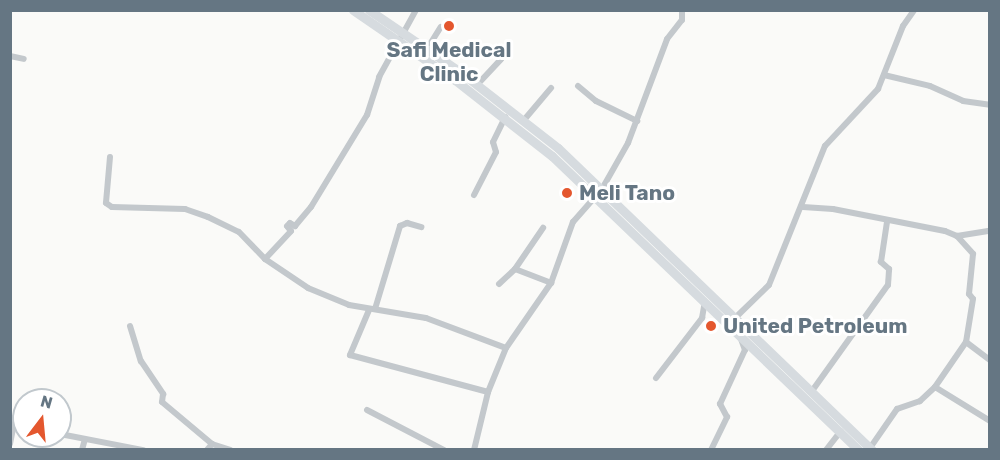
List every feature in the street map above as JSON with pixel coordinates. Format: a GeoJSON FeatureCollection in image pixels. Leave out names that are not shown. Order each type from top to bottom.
{"type":"FeatureCollection","features":[{"type":"Feature","properties":{"kind":"main road"},"geometry":{"type":"LineString","coordinates":[[353,10],[400,37],[427,49],[524,120],[593,197],[705,301],[732,321],[739,334],[858,450]]}},
{"type":"Feature","properties":{"kind":"main road"},"geometry":{"type":"LineString","coordinates":[[376,12],[400,37],[505,117],[539,139],[602,189],[732,321],[812,391],[871,449]]}},
{"type":"Feature","properties":{"kind":"street"},"geometry":{"type":"LineString","coordinates":[[265,259],[291,231],[287,226],[290,223],[295,226],[311,207],[367,115],[379,78],[416,10]]}},
{"type":"Feature","properties":{"kind":"street"},"geometry":{"type":"LineString","coordinates":[[474,450],[488,392],[506,348],[551,283],[564,240],[593,197],[602,189],[637,121],[667,39],[682,20],[682,10]]}},
{"type":"Feature","properties":{"kind":"street"},"geometry":{"type":"LineString","coordinates":[[732,321],[770,285],[803,207],[825,146],[861,112],[884,75],[903,26],[914,10]]}},
{"type":"Feature","properties":{"kind":"street"},"geometry":{"type":"LineString","coordinates":[[427,49],[441,27]]}},
{"type":"Feature","properties":{"kind":"street"},"geometry":{"type":"LineString","coordinates":[[477,85],[501,59],[497,54],[500,46]]}},
{"type":"Feature","properties":{"kind":"street"},"geometry":{"type":"LineString","coordinates":[[10,56],[24,59]]}},
{"type":"Feature","properties":{"kind":"street"},"geometry":{"type":"LineString","coordinates":[[884,75],[930,86],[963,101],[990,105]]}},
{"type":"Feature","properties":{"kind":"street"},"geometry":{"type":"LineString","coordinates":[[578,86],[596,101],[637,121]]}},
{"type":"Feature","properties":{"kind":"street"},"geometry":{"type":"LineString","coordinates":[[524,120],[551,88]]}},
{"type":"Feature","properties":{"kind":"street"},"geometry":{"type":"LineString","coordinates":[[474,195],[496,152],[493,142],[505,117]]}},
{"type":"Feature","properties":{"kind":"street"},"geometry":{"type":"LineString","coordinates":[[110,157],[106,203],[154,211],[185,209],[208,217],[239,232],[265,259],[308,288],[372,309],[426,318],[506,348]]}},
{"type":"Feature","properties":{"kind":"street"},"geometry":{"type":"LineString","coordinates":[[803,207],[833,209],[957,236],[990,231]]}},
{"type":"Feature","properties":{"kind":"street"},"geometry":{"type":"LineString","coordinates":[[812,391],[888,285],[889,269],[881,262],[887,222]]}},
{"type":"Feature","properties":{"kind":"street"},"geometry":{"type":"LineString","coordinates":[[421,227],[407,223],[400,226],[372,309],[350,355],[488,392]]}},
{"type":"Feature","properties":{"kind":"street"},"geometry":{"type":"LineString","coordinates":[[499,284],[515,269],[543,228]]}},
{"type":"Feature","properties":{"kind":"street"},"geometry":{"type":"LineString","coordinates":[[871,449],[897,409],[920,401],[935,387],[966,342],[972,307],[973,254],[957,236]]}},
{"type":"Feature","properties":{"kind":"street"},"geometry":{"type":"LineString","coordinates":[[515,269],[551,283]]}},
{"type":"Feature","properties":{"kind":"street"},"geometry":{"type":"LineString","coordinates":[[656,378],[702,318],[705,301]]}},
{"type":"Feature","properties":{"kind":"street"},"geometry":{"type":"LineString","coordinates":[[130,326],[141,361],[163,394],[162,402],[212,444],[230,450]]}},
{"type":"Feature","properties":{"kind":"street"},"geometry":{"type":"LineString","coordinates":[[711,450],[727,417],[720,404],[745,350],[739,334]]}},
{"type":"Feature","properties":{"kind":"street"},"geometry":{"type":"LineString","coordinates":[[966,342],[990,360]]}},
{"type":"Feature","properties":{"kind":"street"},"geometry":{"type":"LineString","coordinates":[[935,387],[990,421]]}},
{"type":"Feature","properties":{"kind":"street"},"geometry":{"type":"LineString","coordinates":[[367,410],[444,450]]}},
{"type":"Feature","properties":{"kind":"street"},"geometry":{"type":"LineString","coordinates":[[826,450],[841,431]]}},
{"type":"Feature","properties":{"kind":"street"},"geometry":{"type":"LineString","coordinates":[[72,436],[143,450]]}},
{"type":"Feature","properties":{"kind":"street"},"geometry":{"type":"LineString","coordinates":[[82,450],[85,439]]}},
{"type":"Feature","properties":{"kind":"street"},"geometry":{"type":"LineString","coordinates":[[207,450],[212,444]]}},
{"type":"Feature","properties":{"kind":"place","name":"Safi Medical Clinic"},"geometry":{"type":"Point","coordinates":[449,26]}},
{"type":"Feature","properties":{"kind":"place","name":"Meli Tano"},"geometry":{"type":"Point","coordinates":[567,193]}},
{"type":"Feature","properties":{"kind":"place","name":"United Petroleum"},"geometry":{"type":"Point","coordinates":[711,326]}}]}
